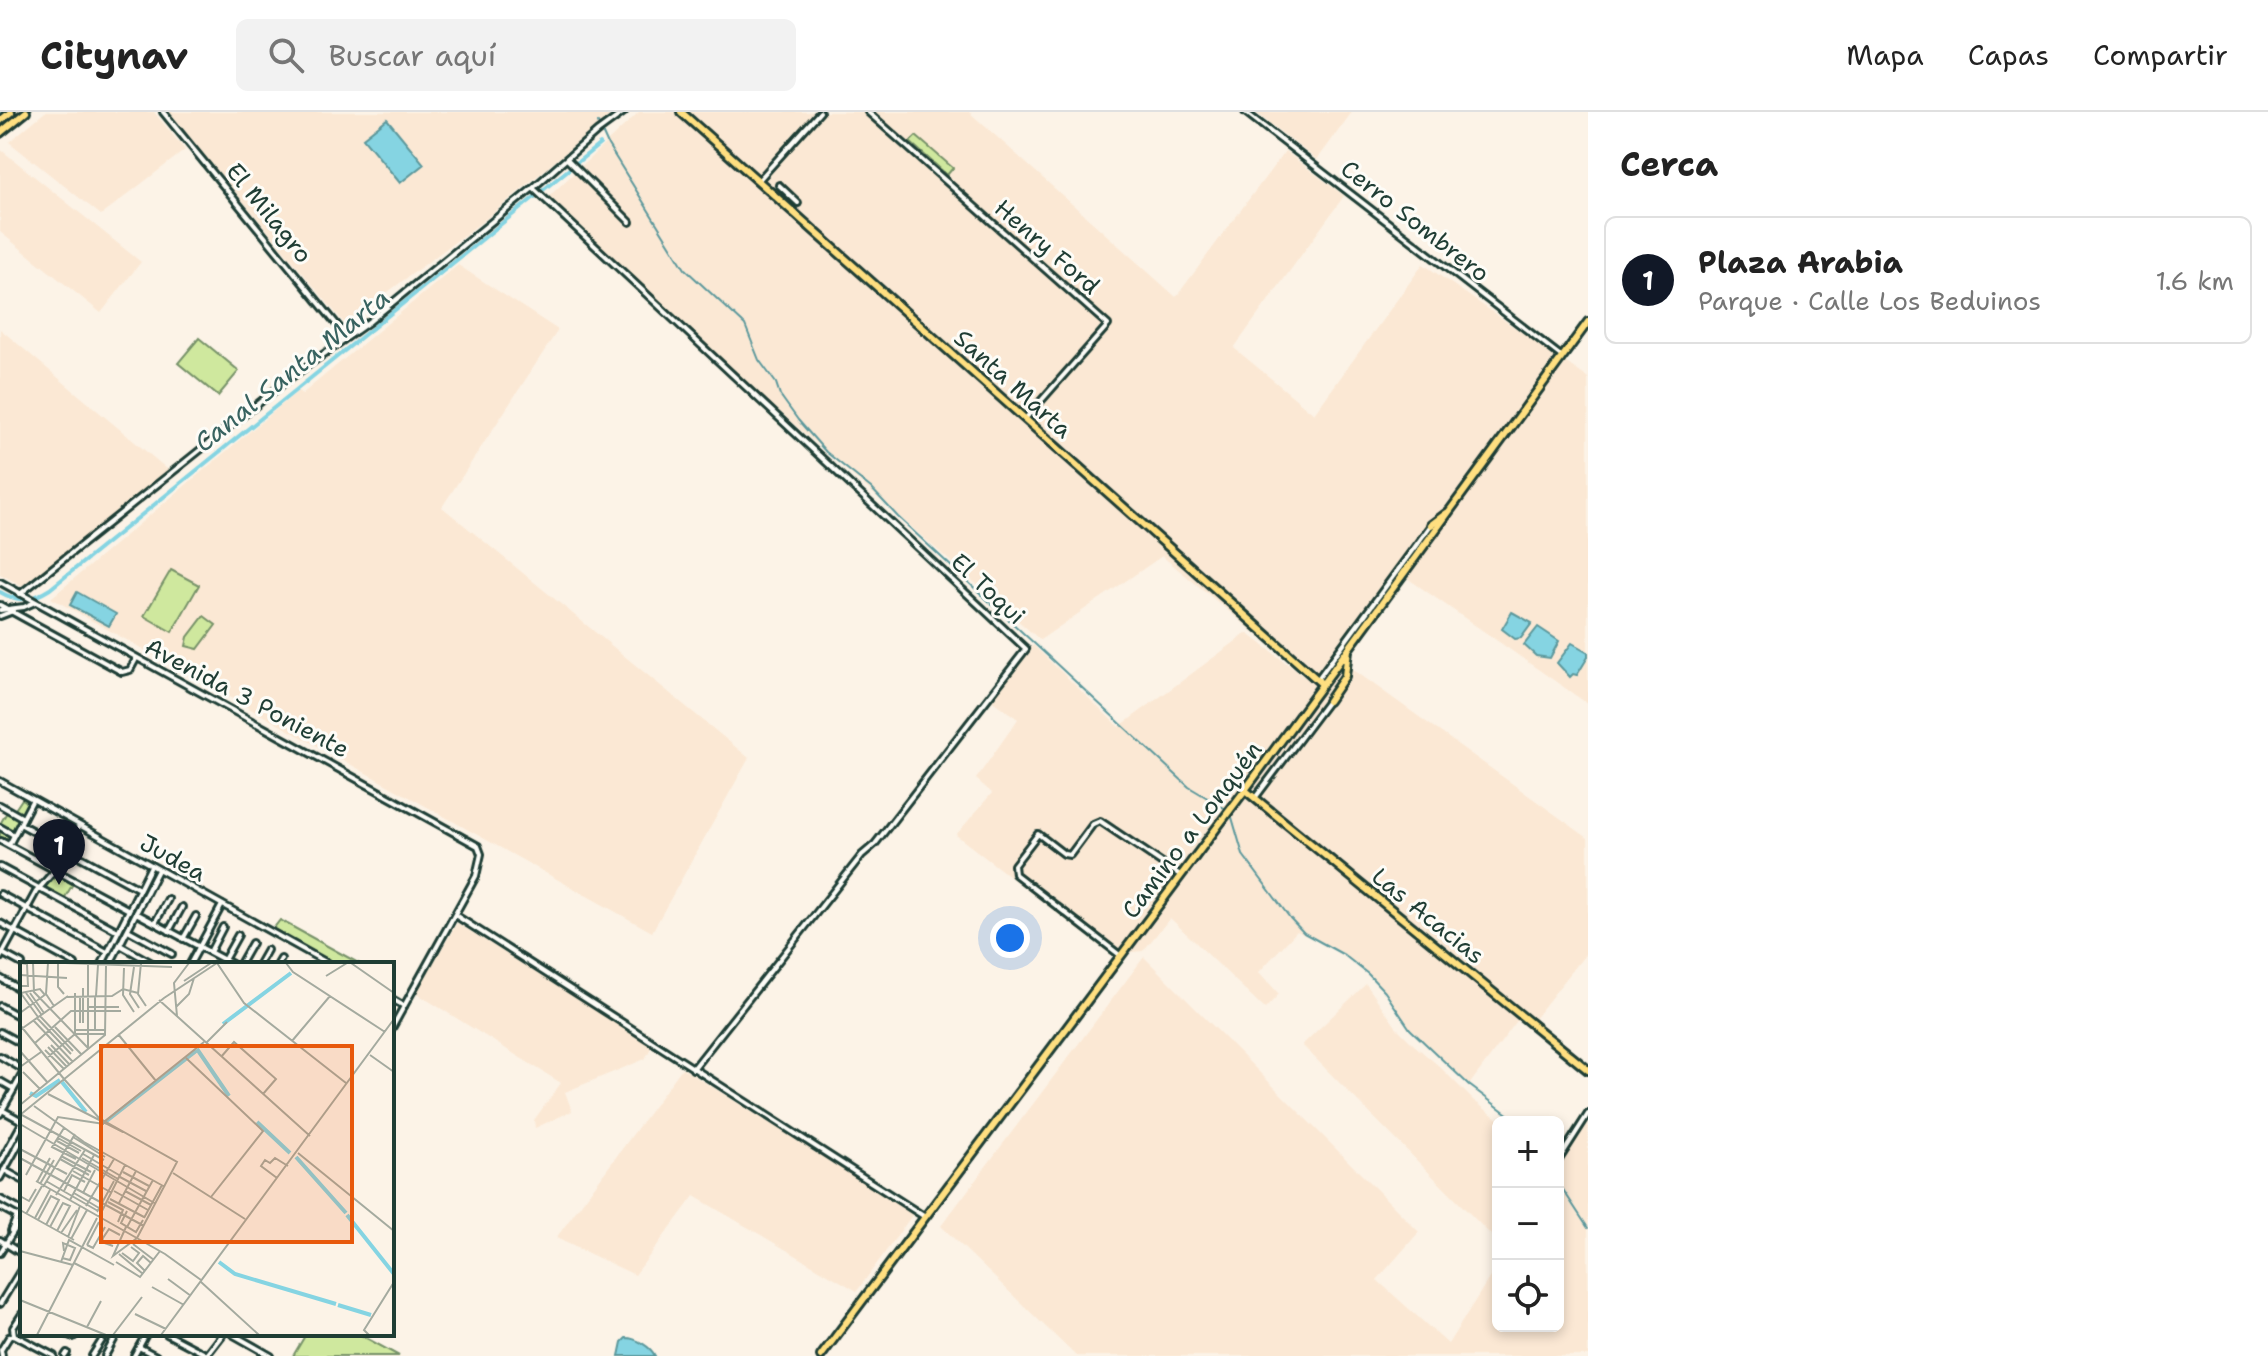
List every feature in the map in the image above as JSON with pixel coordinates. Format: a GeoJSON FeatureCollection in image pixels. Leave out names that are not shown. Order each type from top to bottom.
{"type":"FeatureCollection","features":[{"type":"Feature","properties":{"kind":"main road"},"geometry":{"type":"LineString","coordinates":[[0,121],[11,112]]}},
{"type":"Feature","properties":{"kind":"main road"},"geometry":{"type":"LineString","coordinates":[[1,131],[26,112]]}},
{"type":"Feature","properties":{"kind":"main road","name":"Santa Marta"},"geometry":{"type":"LineString","coordinates":[[681,112],[1319,682]]}},
{"type":"Feature","properties":{"kind":"main road","name":"Camino a Lonquén"},"geometry":{"type":"LineString","coordinates":[[821,1356],[1245,790],[1319,682],[1348,648],[1588,322]]}},
{"type":"Feature","properties":{"kind":"main road"},"geometry":{"type":"LineString","coordinates":[[1431,525],[1450,511]]}},
{"type":"Feature","properties":{"kind":"main road"},"geometry":{"type":"LineString","coordinates":[[1328,701],[1345,676],[1348,648]]}},
{"type":"Feature","properties":{"kind":"main road","name":"Las Acacias"},"geometry":{"type":"LineString","coordinates":[[1245,790],[1588,1070]]}},
{"type":"Feature","properties":{"kind":"street","name":"El Milagro"},"geometry":{"type":"LineString","coordinates":[[163,112],[347,337]]}},
{"type":"Feature","properties":{"kind":"street"},"geometry":{"type":"LineString","coordinates":[[20,594],[210,441],[370,321],[535,190],[598,131],[624,112]]}},
{"type":"Feature","properties":{"kind":"street"},"geometry":{"type":"LineString","coordinates":[[758,181],[820,112]]}},
{"type":"Feature","properties":{"kind":"street","name":"Henry Ford"},"geometry":{"type":"LineString","coordinates":[[868,112],[1108,325],[1025,419]]}},
{"type":"Feature","properties":{"kind":"street","name":"Cerro Sombrero"},"geometry":{"type":"LineString","coordinates":[[1245,112],[1562,357]]}},
{"type":"Feature","properties":{"kind":"street"},"geometry":{"type":"LineString","coordinates":[[567,159],[630,222]]}},
{"type":"Feature","properties":{"kind":"street"},"geometry":{"type":"LineString","coordinates":[[779,185],[798,203]]}},
{"type":"Feature","properties":{"kind":"street","name":"El Toqui"},"geometry":{"type":"LineString","coordinates":[[535,190],[1026,649],[875,844],[862,855],[693,1069]]}},
{"type":"Feature","properties":{"kind":"street","name":"Camino a Lonquén"},"geometry":{"type":"LineString","coordinates":[[1319,682],[1431,525]]}},
{"type":"Feature","properties":{"kind":"street","name":"Avenida 3 Poniente"},"geometry":{"type":"LineString","coordinates":[[0,582],[478,846],[481,854],[478,870],[455,915]]}},
{"type":"Feature","properties":{"kind":"street"},"geometry":{"type":"LineString","coordinates":[[2,610],[15,610],[34,601]]}},
{"type":"Feature","properties":{"kind":"street"},"geometry":{"type":"LineString","coordinates":[[2,610],[15,610],[122,672],[130,670],[136,659]]}},
{"type":"Feature","properties":{"kind":"street"},"geometry":{"type":"LineString","coordinates":[[1255,798],[1328,701]]}},
{"type":"Feature","properties":{"kind":"street","name":"Judea"},"geometry":{"type":"LineString","coordinates":[[0,781],[323,962]]}},
{"type":"Feature","properties":{"kind":"street"},"geometry":{"type":"LineString","coordinates":[[9,845],[32,801]]}},
{"type":"Feature","properties":{"kind":"street"},"geometry":{"type":"LineString","coordinates":[[0,805],[23,818]]}},
{"type":"Feature","properties":{"kind":"street"},"geometry":{"type":"LineString","coordinates":[[1121,956],[1013,871],[1014,865],[1038,834],[1068,856],[1093,824],[1103,822],[1181,875]]}},
{"type":"Feature","properties":{"kind":"street"},"geometry":{"type":"LineString","coordinates":[[20,824],[139,889]]}},
{"type":"Feature","properties":{"kind":"street"},"geometry":{"type":"LineString","coordinates":[[20,963],[1,954],[39,888],[55,870],[79,826]]}},
{"type":"Feature","properties":{"kind":"street"},"geometry":{"type":"LineString","coordinates":[[0,827],[14,835]]}},
{"type":"Feature","properties":{"kind":"street"},"geometry":{"type":"LineString","coordinates":[[1,841],[129,910]]}},
{"type":"Feature","properties":{"kind":"street"},"geometry":{"type":"LineString","coordinates":[[103,962],[151,866]]}},
{"type":"Feature","properties":{"kind":"street"},"geometry":{"type":"LineString","coordinates":[[0,867],[118,931]]}},
{"type":"Feature","properties":{"kind":"street"},"geometry":{"type":"LineString","coordinates":[[111,962],[158,870]]}},
{"type":"Feature","properties":{"kind":"street"},"geometry":{"type":"LineString","coordinates":[[0,894],[107,952]]}},
{"type":"Feature","properties":{"kind":"street"},"geometry":{"type":"LineString","coordinates":[[155,923],[168,899]]}},
{"type":"Feature","properties":{"kind":"street"},"geometry":{"type":"LineString","coordinates":[[192,962],[222,905]]}},
{"type":"Feature","properties":{"kind":"street"},"geometry":{"type":"LineString","coordinates":[[169,931],[182,907]]}},
{"type":"Feature","properties":{"kind":"street"},"geometry":{"type":"LineString","coordinates":[[136,913],[228,962]]}},
{"type":"Feature","properties":{"kind":"street"},"geometry":{"type":"LineString","coordinates":[[394,1024],[455,915],[925,1217]]}},
{"type":"Feature","properties":{"kind":"street"},"geometry":{"type":"LineString","coordinates":[[183,939],[196,916]]}},
{"type":"Feature","properties":{"kind":"street"},"geometry":{"type":"LineString","coordinates":[[0,923],[71,962]]}},
{"type":"Feature","properties":{"kind":"street"},"geometry":{"type":"LineString","coordinates":[[210,952],[223,927]]}},
{"type":"Feature","properties":{"kind":"street"},"geometry":{"type":"LineString","coordinates":[[128,930],[172,954]]}},
{"type":"Feature","properties":{"kind":"street"},"geometry":{"type":"LineString","coordinates":[[224,960],[238,935]]}},
{"type":"Feature","properties":{"kind":"street"},"geometry":{"type":"LineString","coordinates":[[241,962],[252,943]]}},
{"type":"Feature","properties":{"kind":"street"},"geometry":{"type":"LineString","coordinates":[[120,945],[150,962]]}},
{"type":"Feature","properties":{"kind":"street"},"geometry":{"type":"LineString","coordinates":[[260,962],[267,950]]}},
{"type":"Feature","properties":{"kind":"street"},"geometry":{"type":"LineString","coordinates":[[0,978],[20,990]]}},
{"type":"Feature","properties":{"kind":"street"},"geometry":{"type":"LineString","coordinates":[[394,1000],[404,1006]]}},
{"type":"Feature","properties":{"kind":"street"},"geometry":{"type":"LineString","coordinates":[[0,1006],[20,1017]]}},
{"type":"Feature","properties":{"kind":"street"},"geometry":{"type":"LineString","coordinates":[[0,1032],[20,1043]]}},
{"type":"Feature","properties":{"kind":"street"},"geometry":{"type":"LineString","coordinates":[[0,1056],[20,1068]]}},
{"type":"Feature","properties":{"kind":"street"},"geometry":{"type":"LineString","coordinates":[[20,1078],[1,1111],[20,1121]]}},
{"type":"Feature","properties":{"kind":"street"},"geometry":{"type":"LineString","coordinates":[[0,1081],[14,1089]]}},
{"type":"Feature","properties":{"kind":"street"},"geometry":{"type":"LineString","coordinates":[[1564,1152],[1588,1114]]}},
{"type":"Feature","properties":{"kind":"street"},"geometry":{"type":"LineString","coordinates":[[0,1163],[20,1126]]}},
{"type":"Feature","properties":{"kind":"street"},"geometry":{"type":"LineString","coordinates":[[0,1178],[20,1142]]}},
{"type":"Feature","properties":{"kind":"street"},"geometry":{"type":"LineString","coordinates":[[4,1170],[20,1179]]}},
{"type":"Feature","properties":{"kind":"street"},"geometry":{"type":"LineString","coordinates":[[0,1199],[20,1210]]}},
{"type":"Feature","properties":{"kind":"street"},"geometry":{"type":"LineString","coordinates":[[0,1207],[20,1218],[2,1242],[0,1253]]}},
{"type":"Feature","properties":{"kind":"street"},"geometry":{"type":"LineString","coordinates":[[2,1242],[20,1253]]}},
{"type":"Feature","properties":{"kind":"street"},"geometry":{"type":"LineString","coordinates":[[0,1304],[20,1271]]}},
{"type":"Feature","properties":{"kind":"street"},"geometry":{"type":"LineString","coordinates":[[14,1335],[13,1327],[20,1317]]}},
{"type":"Feature","properties":{"kind":"street"},"geometry":{"type":"LineString","coordinates":[[14,1335],[44,1354],[54,1356]]}},
{"type":"Feature","properties":{"kind":"street"},"geometry":{"type":"LineString","coordinates":[[2,1356],[1,1350],[9,1337],[14,1335]]}},
{"type":"Feature","properties":{"kind":"street"},"geometry":{"type":"LineString","coordinates":[[92,1356],[104,1336]]}},
{"type":"Feature","properties":{"kind":"street"},"geometry":{"type":"LineString","coordinates":[[105,1336],[107,1342],[113,1341]]}},
{"type":"Feature","properties":{"kind":"street"},"geometry":{"type":"LineString","coordinates":[[105,1356],[116,1336]]}},
{"type":"Feature","properties":{"kind":"street"},"geometry":{"type":"LineString","coordinates":[[134,1356],[145,1336]]}},
{"type":"Feature","properties":{"kind":"street"},"geometry":{"type":"LineString","coordinates":[[171,1336],[206,1356],[221,1336]]}},
{"type":"Feature","properties":{"kind":"street"},"geometry":{"type":"LineString","coordinates":[[236,1336],[271,1356]]}},
{"type":"Feature","properties":{"kind":"street"},"geometry":{"type":"LineString","coordinates":[[139,1347],[156,1356]]}},
{"type":"Feature","properties":{"kind":"shaded area"},"geometry":{"type":"Polygon","coordinates":[[[45,112],[154,112],[185,150],[101,215],[9,142],[45,112]]]}},
{"type":"Feature","properties":{"kind":"shaded area"},"geometry":{"type":"Polygon","coordinates":[[[169,112],[614,112],[487,218],[345,324],[169,112]]]}},
{"type":"Feature","properties":{"kind":"shaded area"},"geometry":{"type":"Polygon","coordinates":[[[639,112],[969,112],[1176,297],[1285,151],[1344,196],[1234,348],[1314,414],[1423,264],[1588,378],[1588,704],[1397,571],[1316,683],[1162,556],[1040,640],[616,268],[544,201],[639,112]]]}},
{"type":"Feature","properties":{"kind":"shaded area"},"geometry":{"type":"Polygon","coordinates":[[[1255,112],[1352,112],[1317,160],[1255,112]]]}},
{"type":"Feature","properties":{"kind":"shaded area"},"geometry":{"type":"Polygon","coordinates":[[[0,149],[141,262],[101,313],[0,232],[0,149]]]}},
{"type":"Feature","properties":{"kind":"shaded area"},"geometry":{"type":"Polygon","coordinates":[[[458,265],[558,330],[442,507],[749,758],[652,932],[51,598],[298,391],[302,394],[458,265]]]}},
{"type":"Feature","properties":{"kind":"shaded area"},"geometry":{"type":"Polygon","coordinates":[[[0,329],[173,474],[32,591],[0,574],[0,329]]]}},
{"type":"Feature","properties":{"kind":"shaded area"},"geometry":{"type":"Polygon","coordinates":[[[1247,633],[1322,690],[1344,663],[1588,838],[1588,951],[1534,1019],[1522,1014],[1469,1085],[1410,1029],[1385,992],[1368,974],[1344,955],[1297,931],[1259,972],[1279,994],[1265,1009],[1170,918],[1143,951],[1110,954],[956,835],[992,793],[976,779],[1018,719],[991,700],[1033,645],[1119,727],[1247,633]]]}},
{"type":"Feature","properties":{"kind":"shaded area"},"geometry":{"type":"Polygon","coordinates":[[[457,923],[652,1046],[645,1059],[565,1092],[572,1111],[535,1128],[534,1120],[561,1083],[416,993],[457,923]]]}},
{"type":"Feature","properties":{"kind":"shaded area"},"geometry":{"type":"Polygon","coordinates":[[[1144,957],[1419,1232],[1377,1280],[1448,1344],[1492,1274],[1492,1332],[1564,1332],[1564,1157],[1588,1118],[1588,1356],[1076,1356],[941,1226],[1144,957]]]}},
{"type":"Feature","properties":{"kind":"shaded area"},"geometry":{"type":"Polygon","coordinates":[[[1366,984],[1397,1028],[1494,1116],[1492,1236],[1302,1045],[1366,984]]]}},
{"type":"Feature","properties":{"kind":"shaded area"},"geometry":{"type":"Polygon","coordinates":[[[682,1068],[913,1214],[857,1291],[694,1196],[635,1275],[556,1238],[682,1068]]]}},
{"type":"Feature","properties":{"kind":"green space"},"geometry":{"type":"Polygon","coordinates":[[[916,136],[953,168],[947,175],[910,142],[916,136]]]}},
{"type":"Feature","properties":{"kind":"green space"},"geometry":{"type":"Polygon","coordinates":[[[199,338],[239,371],[218,396],[178,363],[199,338]]]}},
{"type":"Feature","properties":{"kind":"green space"},"geometry":{"type":"Polygon","coordinates":[[[171,570],[199,585],[172,632],[144,616],[171,570]]]}},
{"type":"Feature","properties":{"kind":"green space"},"geometry":{"type":"Polygon","coordinates":[[[204,616],[216,625],[198,649],[186,646],[188,637],[204,616]]]}},
{"type":"Feature","properties":{"kind":"green space"},"geometry":{"type":"Polygon","coordinates":[[[22,799],[29,803],[5,845],[0,845],[0,824],[7,812],[12,814],[22,799]]]}},
{"type":"Feature","properties":{"kind":"green space"},"geometry":{"type":"Polygon","coordinates":[[[57,872],[74,882],[64,899],[42,887],[57,872]]]}},
{"type":"Feature","properties":{"kind":"green space"},"geometry":{"type":"Polygon","coordinates":[[[280,920],[356,962],[331,962],[273,929],[280,920]]]}},
{"type":"Feature","properties":{"kind":"green space"},"geometry":{"type":"Polygon","coordinates":[[[305,1336],[363,1336],[399,1356],[293,1356],[305,1336]]]}},
{"type":"Feature","properties":{"kind":"water"},"geometry":{"type":"Polygon","coordinates":[[[387,119],[424,164],[400,183],[363,138],[387,119]]]}},
{"type":"Feature","properties":{"kind":"water"},"geometry":{"type":"Polygon","coordinates":[[[77,592],[116,614],[109,626],[70,605],[77,592]]]}},
{"type":"Feature","properties":{"kind":"water"},"geometry":{"type":"Polygon","coordinates":[[[1512,612],[1532,623],[1521,638],[1515,639],[1502,629],[1512,612]]]}},
{"type":"Feature","properties":{"kind":"water"},"geometry":{"type":"Polygon","coordinates":[[[1538,627],[1559,641],[1550,658],[1536,656],[1524,645],[1538,627]]]}},
{"type":"Feature","properties":{"kind":"water"},"geometry":{"type":"Polygon","coordinates":[[[1572,643],[1588,652],[1588,657],[1577,675],[1570,677],[1557,663],[1572,643]]]}},
{"type":"Feature","properties":{"kind":"water"},"geometry":{"type":"Polygon","coordinates":[[[626,1338],[643,1344],[655,1356],[619,1356],[626,1338]]]}},
{"type":"Feature","properties":{"kind":"waterway"},"geometry":{"type":"LineString","coordinates":[[598,123],[608,145],[685,269],[745,325],[759,360],[776,383],[780,395],[826,452],[871,488],[898,517],[1189,787],[1226,809]]}},
{"type":"Feature","properties":{"kind":"waterway","name":"Canal Santa Marta"},"geometry":{"type":"LineString","coordinates":[[0,592],[25,599],[50,589],[600,144]]}},
{"type":"Feature","properties":{"kind":"waterway"},"geometry":{"type":"LineString","coordinates":[[1231,814],[1243,855],[1290,918],[1304,933],[1344,955],[1368,974],[1385,992],[1410,1029],[1469,1085],[1510,1116]]}},
{"type":"Feature","properties":{"kind":"waterway"},"geometry":{"type":"LineString","coordinates":[[1562,1188],[1588,1228]]}},
{"type":"Feature","properties":{"kind":"place","name":"Plaza Arabia"},"geometry":{"type":"Point","coordinates":[59,885]}}]}
